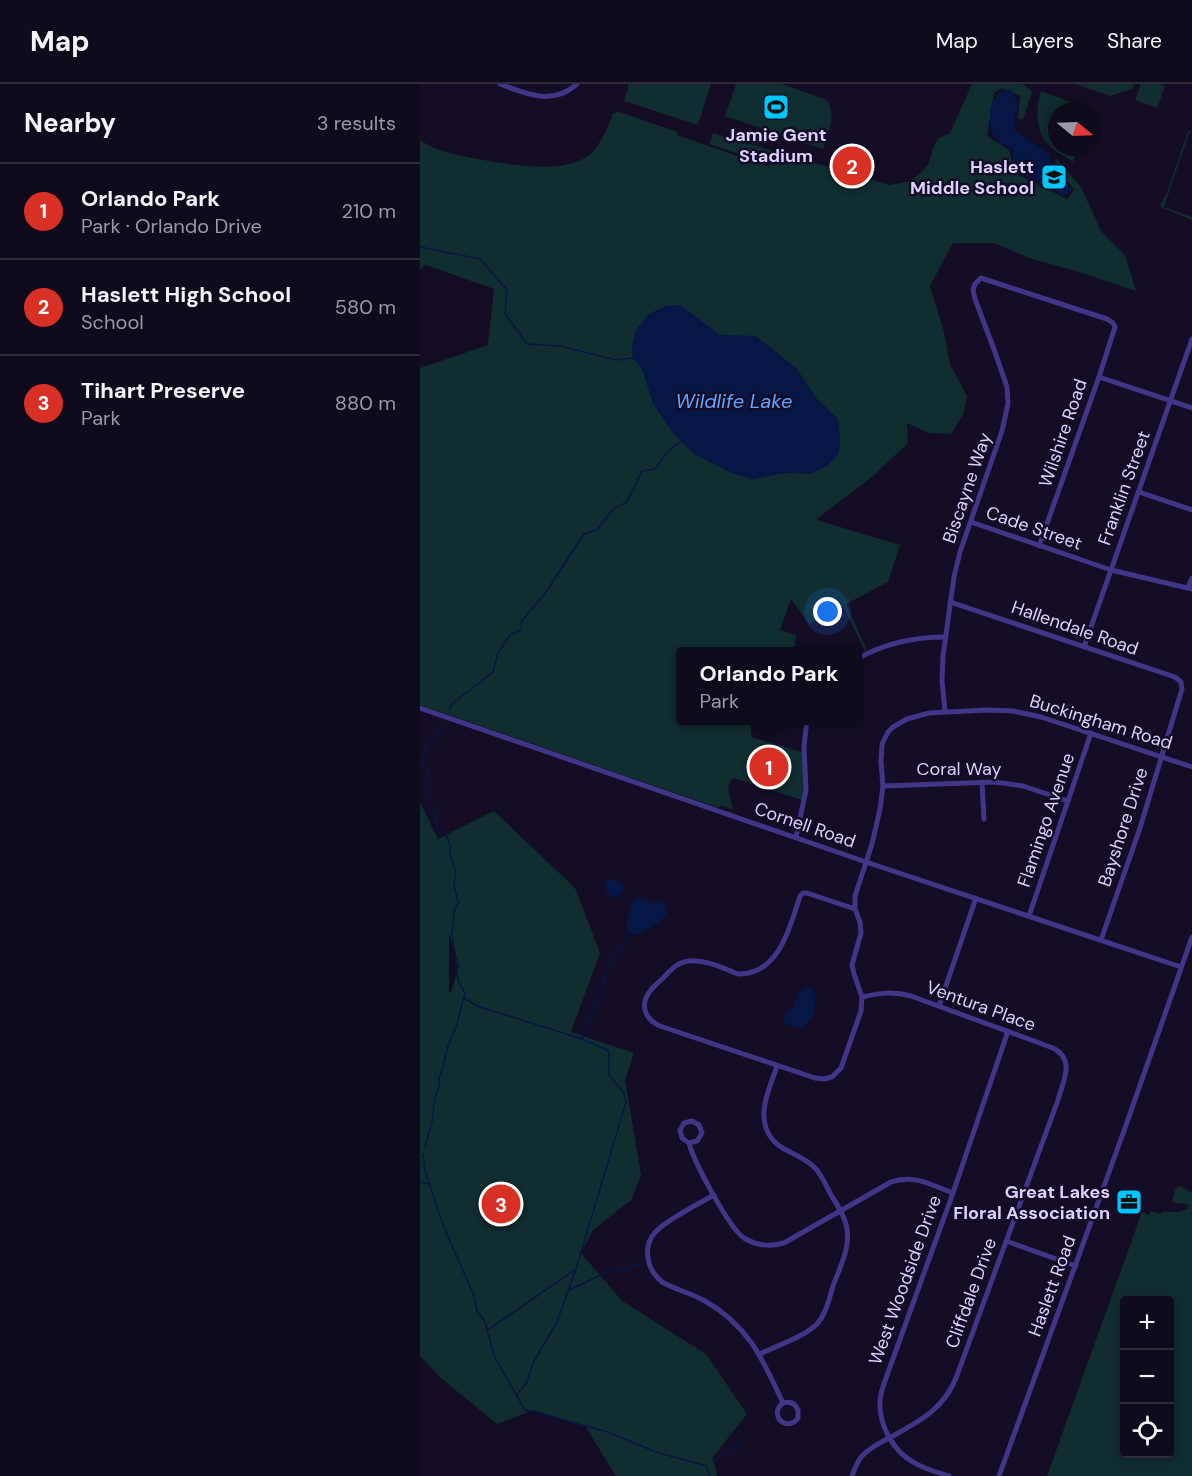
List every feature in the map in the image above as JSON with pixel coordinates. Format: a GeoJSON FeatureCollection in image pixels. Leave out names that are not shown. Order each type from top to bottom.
{"type":"FeatureCollection","features":[{"type":"Feature","properties":{"kind":"street"},"geometry":{"type":"LineString","coordinates":[[500,84],[536,96],[548,97],[565,93],[577,84]]}},
{"type":"Feature","properties":{"kind":"street","name":"Biscayne Way"},"geometry":{"type":"LineString","coordinates":[[945,711],[942,681],[945,637],[956,567],[1004,423],[1008,399],[1007,387],[973,287],[978,280],[984,279],[1107,319],[1113,323],[1114,330]]}},
{"type":"Feature","properties":{"kind":"street","name":"Wilshire Road"},"geometry":{"type":"LineString","coordinates":[[1039,546],[1114,330]]}},
{"type":"Feature","properties":{"kind":"street","name":"Franklin Street"},"geometry":{"type":"LineString","coordinates":[[1084,646],[1192,339]]}},
{"type":"Feature","properties":{"kind":"street"},"geometry":{"type":"LineString","coordinates":[[1099,377],[1192,408]]}},
{"type":"Feature","properties":{"kind":"street"},"geometry":{"type":"LineString","coordinates":[[1138,492],[1192,510]]}},
{"type":"Feature","properties":{"kind":"street","name":"Cade Street"},"geometry":{"type":"LineString","coordinates":[[971,522],[1111,570],[1190,588]]}},
{"type":"Feature","properties":{"kind":"street"},"geometry":{"type":"LineString","coordinates":[[1190,588],[1192,578]]}},
{"type":"Feature","properties":{"kind":"street","name":"Hallendale Road"},"geometry":{"type":"LineString","coordinates":[[950,602],[1175,677],[1181,682],[1182,689]]}},
{"type":"Feature","properties":{"kind":"street"},"geometry":{"type":"LineString","coordinates":[[862,657],[890,644],[917,638],[945,637]]}},
{"type":"Feature","properties":{"kind":"street","name":"Bayshore Drive"},"geometry":{"type":"LineString","coordinates":[[1101,940],[1140,828],[1182,689]]}},
{"type":"Feature","properties":{"kind":"street","name":"Cornell Road"},"geometry":{"type":"LineString","coordinates":[[420,708],[866,862],[1181,967]]}},
{"type":"Feature","properties":{"kind":"street","name":"Buckingham Road"},"geometry":{"type":"LineString","coordinates":[[777,1066],[819,1079],[828,1078],[836,1075],[846,1057],[861,1011],[862,997],[853,969],[853,960],[861,933],[855,909],[855,896],[876,830],[883,786],[881,752],[884,738],[893,727],[920,714],[945,711],[987,710],[1022,713],[1041,717],[1192,767]]}},
{"type":"Feature","properties":{"kind":"street"},"geometry":{"type":"LineString","coordinates":[[796,837],[806,790],[804,746],[806,725]]}},
{"type":"Feature","properties":{"kind":"street","name":"Flamingo Avenue"},"geometry":{"type":"LineString","coordinates":[[1029,916],[1091,734]]}},
{"type":"Feature","properties":{"kind":"street"},"geometry":{"type":"LineString","coordinates":[[982,782],[984,819]]}},
{"type":"Feature","properties":{"kind":"street","name":"Coral Way"},"geometry":{"type":"LineString","coordinates":[[883,786],[1008,783],[1068,801]]}},
{"type":"Feature","properties":{"kind":"street"},"geometry":{"type":"LineString","coordinates":[[760,1354],[811,1329],[818,1323],[846,1248],[846,1227],[818,1171],[802,1158],[780,1147],[772,1140],[767,1130],[764,1110],[777,1066],[654,1023],[645,1013],[645,1005],[647,996],[674,967],[687,961],[705,963],[738,974],[748,974],[769,962],[783,945],[803,893],[855,909]]}},
{"type":"Feature","properties":{"kind":"street"},"geometry":{"type":"LineString","coordinates":[[939,1006],[976,898]]}},
{"type":"Feature","properties":{"kind":"street","name":"Haslett Road"},"geometry":{"type":"LineString","coordinates":[[999,1476],[1192,937]]}},
{"type":"Feature","properties":{"kind":"street","name":"Ventura Place"},"geometry":{"type":"LineString","coordinates":[[862,997],[884,992],[900,993],[1053,1048],[1062,1053],[1066,1063],[1064,1079]]}},
{"type":"Feature","properties":{"kind":"street","name":"West Woodside Drive"},"geometry":{"type":"LineString","coordinates":[[889,1438],[880,1409],[883,1385],[953,1193],[1008,1031]]}},
{"type":"Feature","properties":{"kind":"street","name":"Cliffdale Drive"},"geometry":{"type":"LineString","coordinates":[[852,1476],[857,1463],[873,1446],[934,1410],[950,1392],[1064,1079]]}},
{"type":"Feature","properties":{"kind":"street"},"geometry":{"type":"LineString","coordinates":[[689,1143],[697,1141],[702,1133],[699,1125],[692,1121],[684,1123],[680,1130],[682,1138],[689,1143],[695,1160],[714,1195],[738,1233],[753,1243],[762,1245],[773,1246],[784,1242],[891,1182],[903,1178],[917,1180],[953,1193]]}},
{"type":"Feature","properties":{"kind":"street"},"geometry":{"type":"LineString","coordinates":[[714,1195],[664,1223],[656,1230],[648,1246],[650,1265],[662,1282],[701,1299],[724,1313],[742,1330],[760,1354],[783,1403]]}},
{"type":"Feature","properties":{"kind":"street"},"geometry":{"type":"LineString","coordinates":[[1006,1241],[1076,1266]]}},
{"type":"Feature","properties":{"kind":"street"},"geometry":{"type":"LineString","coordinates":[[783,1403],[793,1403],[798,1410],[798,1418],[792,1423],[783,1423],[778,1417],[778,1408],[783,1403]]}},
{"type":"Feature","properties":{"kind":"street"},"geometry":{"type":"LineString","coordinates":[[889,1438],[912,1462],[948,1476]]}},
{"type":"Feature","properties":{"kind":"green space"},"geometry":{"type":"Polygon","coordinates":[[[629,84],[711,84],[698,125],[624,101],[629,84]]]}},
{"type":"Feature","properties":{"kind":"green space","name":"Jamie Gent Stadium"},"geometry":{"type":"Polygon","coordinates":[[[736,84],[782,84],[827,100],[831,118],[823,149],[725,116],[736,84]]]}},
{"type":"Feature","properties":{"kind":"green space"},"geometry":{"type":"Polygon","coordinates":[[[972,84],[1022,84],[1032,91],[1023,120],[1018,118],[1020,96],[1002,88],[994,93],[987,136],[1009,150],[1015,173],[1067,199],[1074,190],[1055,164],[1056,158],[1081,187],[1101,231],[1125,255],[1136,291],[1029,258],[994,243],[953,243],[930,286],[944,332],[950,364],[967,396],[963,415],[951,434],[929,433],[907,423],[908,443],[872,477],[817,520],[900,545],[888,582],[846,604],[867,650],[865,651],[843,606],[809,624],[791,599],[780,630],[796,635],[794,647],[676,647],[676,725],[751,725],[751,737],[802,752],[804,781],[802,800],[733,778],[728,786],[733,810],[721,805],[719,808],[420,705],[420,368],[488,345],[494,289],[426,265],[420,270],[420,140],[438,149],[472,158],[531,167],[560,166],[591,154],[603,137],[613,113],[617,111],[769,167],[769,164],[709,144],[713,133],[890,185],[910,181],[921,173],[929,163],[933,148],[939,138],[950,133],[972,84]]]}},
{"type":"Feature","properties":{"kind":"green space"},"geometry":{"type":"Polygon","coordinates":[[[1075,84],[1134,84],[1132,89],[1110,96],[1075,84]]]}},
{"type":"Feature","properties":{"kind":"green space"},"geometry":{"type":"Polygon","coordinates":[[[1141,84],[1165,86],[1157,108],[1135,100],[1141,84]]]}},
{"type":"Feature","properties":{"kind":"green space"},"geometry":{"type":"Polygon","coordinates":[[[1041,91],[1071,102],[1048,102],[1048,144],[1040,130],[1038,107],[1041,91]]]}},
{"type":"Feature","properties":{"kind":"green space"},"geometry":{"type":"Polygon","coordinates":[[[1188,131],[1192,133],[1189,133],[1164,207],[1192,217],[1192,220],[1161,207],[1160,205],[1167,193],[1188,131]]]}},
{"type":"Feature","properties":{"kind":"green space"},"geometry":{"type":"Polygon","coordinates":[[[1064,156],[1075,156],[1073,162],[1064,156]]]}},
{"type":"Feature","properties":{"kind":"green space"},"geometry":{"type":"Polygon","coordinates":[[[420,802],[438,839],[494,811],[575,888],[600,953],[571,1032],[634,1053],[625,1080],[641,1175],[631,1200],[593,1230],[581,1253],[622,1301],[706,1354],[747,1414],[713,1457],[717,1476],[616,1476],[585,1426],[533,1410],[497,1424],[442,1379],[420,1356],[420,802]],[[449,933],[449,992],[451,992],[459,966],[449,933]]]}},
{"type":"Feature","properties":{"kind":"green space"},"geometry":{"type":"Polygon","coordinates":[[[1179,1186],[1190,1193],[1192,1191],[1192,1476],[1047,1476],[1142,1212],[1149,1215],[1150,1211],[1160,1214],[1179,1212],[1189,1206],[1172,1202],[1175,1190],[1179,1186]]]}},
{"type":"Feature","properties":{"kind":"water"},"geometry":{"type":"Polygon","coordinates":[[[1011,89],[1018,103],[1014,130],[1051,156],[1050,161],[1059,170],[1057,175],[1072,189],[1070,193],[1063,196],[1047,184],[1016,173],[1011,148],[999,143],[990,130],[990,108],[997,94],[1011,89]]]}},
{"type":"Feature","properties":{"kind":"water","name":"Wildlife Lake"},"geometry":{"type":"Polygon","coordinates":[[[680,305],[720,335],[756,336],[797,369],[817,399],[838,419],[839,453],[827,466],[810,474],[786,473],[752,479],[729,472],[693,453],[672,432],[653,403],[642,369],[633,358],[632,346],[636,330],[649,314],[666,306],[680,305]]]}},
{"type":"Feature","properties":{"kind":"water"},"geometry":{"type":"Polygon","coordinates":[[[606,880],[621,882],[624,888],[618,897],[612,897],[606,891],[606,880]]]}},
{"type":"Feature","properties":{"kind":"water"},"geometry":{"type":"Polygon","coordinates":[[[637,897],[663,903],[668,912],[662,920],[635,935],[627,932],[627,928],[631,908],[637,897]]]}},
{"type":"Feature","properties":{"kind":"water"},"geometry":{"type":"Polygon","coordinates":[[[806,986],[810,987],[816,996],[814,1011],[808,1023],[797,1027],[783,1022],[784,1015],[793,1007],[800,991],[806,986]]]}},
{"type":"Feature","properties":{"kind":"waterway"},"geometry":{"type":"LineString","coordinates":[[420,247],[480,259],[507,290],[505,314],[527,344],[560,346],[616,360],[633,358]]}},
{"type":"Feature","properties":{"kind":"waterway"},"geometry":{"type":"LineString","coordinates":[[449,710],[452,704],[493,672],[498,653],[510,635],[521,630],[522,621],[546,592],[584,534],[598,529],[613,509],[627,502],[642,471],[655,469],[668,451],[681,441]]}},
{"type":"Feature","properties":{"kind":"waterway"},"geometry":{"type":"LineString","coordinates":[[425,1148],[439,1078],[465,993],[457,975],[452,934],[454,912],[458,903],[454,885],[456,872],[447,836],[437,828],[436,816],[427,796],[425,784],[428,772],[423,764],[426,744],[435,738],[444,724]]}},
{"type":"Feature","properties":{"kind":"waterway"},"geometry":{"type":"LineString","coordinates":[[464,998],[477,1006],[582,1039],[612,958],[625,940],[627,932]]}},
{"type":"Feature","properties":{"kind":"waterway"},"geometry":{"type":"LineString","coordinates":[[517,1394],[527,1382],[533,1363],[557,1322],[576,1269],[626,1102],[623,1092],[609,1075],[609,1051],[582,1039]]}},
{"type":"Feature","properties":{"kind":"waterway"},"geometry":{"type":"LineString","coordinates":[[423,1154],[425,1172],[444,1227],[474,1296],[477,1311],[485,1322],[495,1358],[525,1410],[608,1432],[656,1452],[707,1466],[709,1476]]}},
{"type":"Feature","properties":{"kind":"waterway"},"geometry":{"type":"LineString","coordinates":[[420,1182],[428,1184]]}},
{"type":"Feature","properties":{"kind":"waterway"},"geometry":{"type":"LineString","coordinates":[[569,1290],[603,1274],[641,1264]]}},
{"type":"Feature","properties":{"kind":"waterway"},"geometry":{"type":"LineString","coordinates":[[488,1330],[576,1269]]}},
{"type":"Feature","properties":{"kind":"waterway"},"geometry":{"type":"LineString","coordinates":[[712,1461],[740,1445]]}},
{"type":"Feature","properties":{"kind":"place","name":"Jamie Gent Stadium"},"geometry":{"type":"Point","coordinates":[776,107]}},
{"type":"Feature","properties":{"kind":"place","name":"Haslett High School"},"geometry":{"type":"Point","coordinates":[852,166]}},
{"type":"Feature","properties":{"kind":"place","name":"Haslett Middle School"},"geometry":{"type":"Point","coordinates":[1054,177]}},
{"type":"Feature","properties":{"kind":"place","name":"Orlando Park"},"geometry":{"type":"Point","coordinates":[769,767]}},
{"type":"Feature","properties":{"kind":"place","name":"Great Lakes Floral Association"},"geometry":{"type":"Point","coordinates":[1129,1202]}},
{"type":"Feature","properties":{"kind":"place","name":"Tihart Preserve"},"geometry":{"type":"Point","coordinates":[501,1204]}}]}
